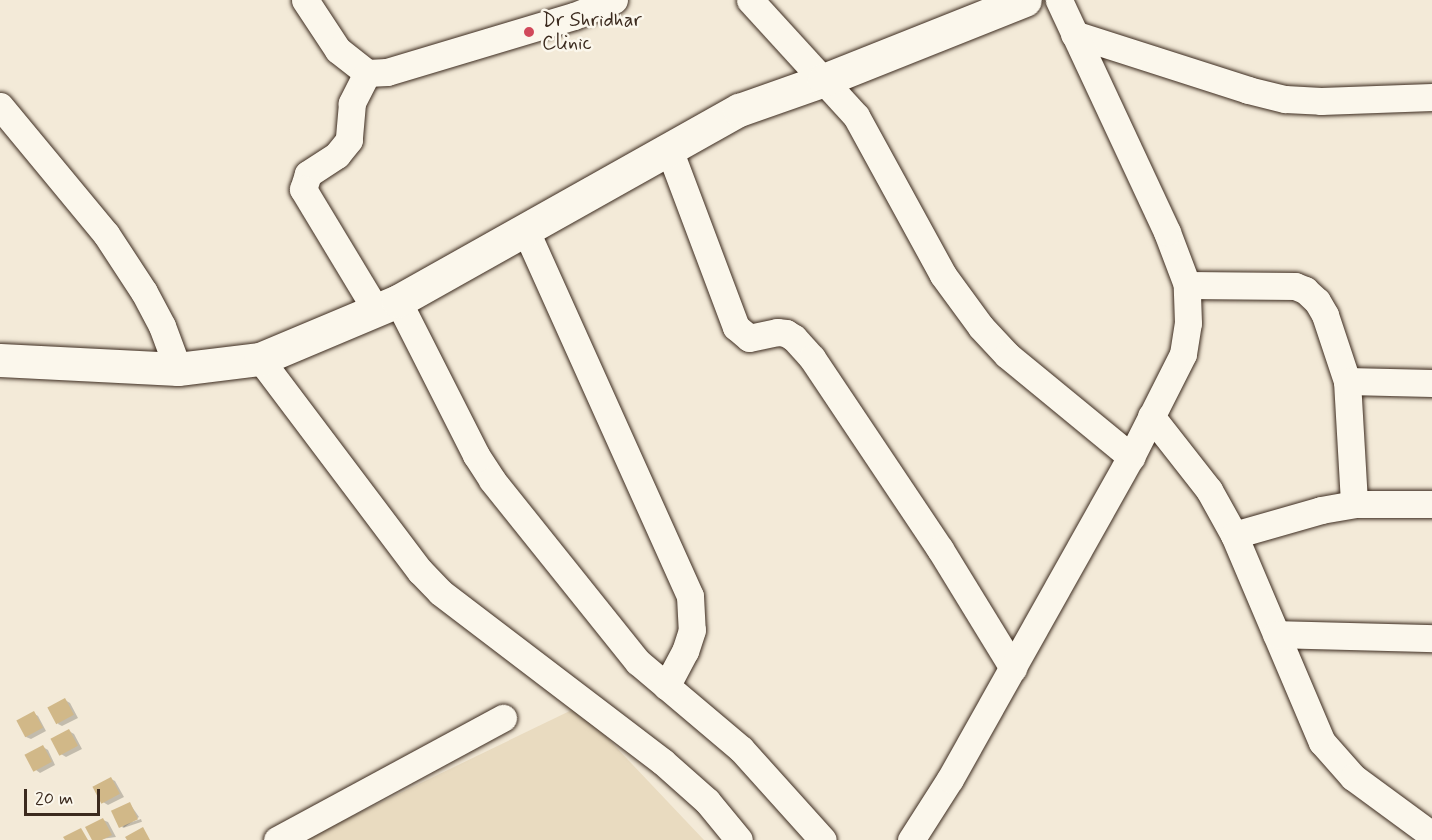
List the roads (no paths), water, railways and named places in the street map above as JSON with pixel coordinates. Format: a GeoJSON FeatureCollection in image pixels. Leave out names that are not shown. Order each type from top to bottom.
{"type":"FeatureCollection","features":[{"type":"Feature","properties":{"kind":"main road"},"geometry":{"type":"LineString","coordinates":[[0,360],[178,369],[260,359],[387,306],[526,231],[739,110],[824,80],[1024,0]]}},
{"type":"Feature","properties":{"kind":"street"},"geometry":{"type":"LineString","coordinates":[[305,0],[338,50],[367,72],[387,72],[574,16],[614,0]]}},
{"type":"Feature","properties":{"kind":"street"},"geometry":{"type":"LineString","coordinates":[[750,0],[856,116],[943,275],[981,327],[1007,355],[1131,457]]}},
{"type":"Feature","properties":{"kind":"street"},"geometry":{"type":"LineString","coordinates":[[911,840],[950,779],[1013,669],[1131,457],[1183,354],[1188,323],[1187,285],[1167,232],[1059,0]]}},
{"type":"Feature","properties":{"kind":"street"},"geometry":{"type":"LineString","coordinates":[[1074,34],[1248,90],[1285,99],[1432,97]]}},
{"type":"Feature","properties":{"kind":"street"},"geometry":{"type":"LineString","coordinates":[[367,72],[352,103],[349,140],[345,148],[308,174],[303,189],[387,306],[492,480],[638,662],[741,749],[823,840]]}},
{"type":"Feature","properties":{"kind":"street"},"geometry":{"type":"LineString","coordinates":[[0,106],[106,234],[144,292],[162,326],[178,369]]}},
{"type":"Feature","properties":{"kind":"street"},"geometry":{"type":"LineString","coordinates":[[669,149],[736,327],[749,338],[777,332],[786,333],[795,338],[812,358],[940,549],[1013,669]]}},
{"type":"Feature","properties":{"kind":"street"},"geometry":{"type":"LineString","coordinates":[[526,231],[690,596],[692,630],[685,651],[666,686]]}},
{"type":"Feature","properties":{"kind":"street"},"geometry":{"type":"LineString","coordinates":[[1187,285],[1295,286],[1305,290],[1317,301],[1325,315],[1347,381],[1354,504]]}},
{"type":"Feature","properties":{"kind":"street"},"geometry":{"type":"LineString","coordinates":[[260,359],[420,571],[440,592],[663,762],[707,801],[739,840]]}},
{"type":"Feature","properties":{"kind":"street"},"geometry":{"type":"LineString","coordinates":[[1347,381],[1432,382]]}},
{"type":"Feature","properties":{"kind":"street"},"geometry":{"type":"LineString","coordinates":[[1151,416],[1209,490],[1234,535],[1313,723],[1328,748],[1353,777],[1432,835]]}},
{"type":"Feature","properties":{"kind":"street"},"geometry":{"type":"LineString","coordinates":[[1234,535],[1321,510],[1354,504],[1432,504]]}},
{"type":"Feature","properties":{"kind":"street"},"geometry":{"type":"LineString","coordinates":[[1276,634],[1432,638]]}},
{"type":"Feature","properties":{"kind":"street"},"geometry":{"type":"LineString","coordinates":[[292,836],[503,718]]}},
{"type":"Feature","properties":{"kind":"place","name":"Dr Shridhar Clinic"},"geometry":{"type":"Point","coordinates":[529,32]}}]}
